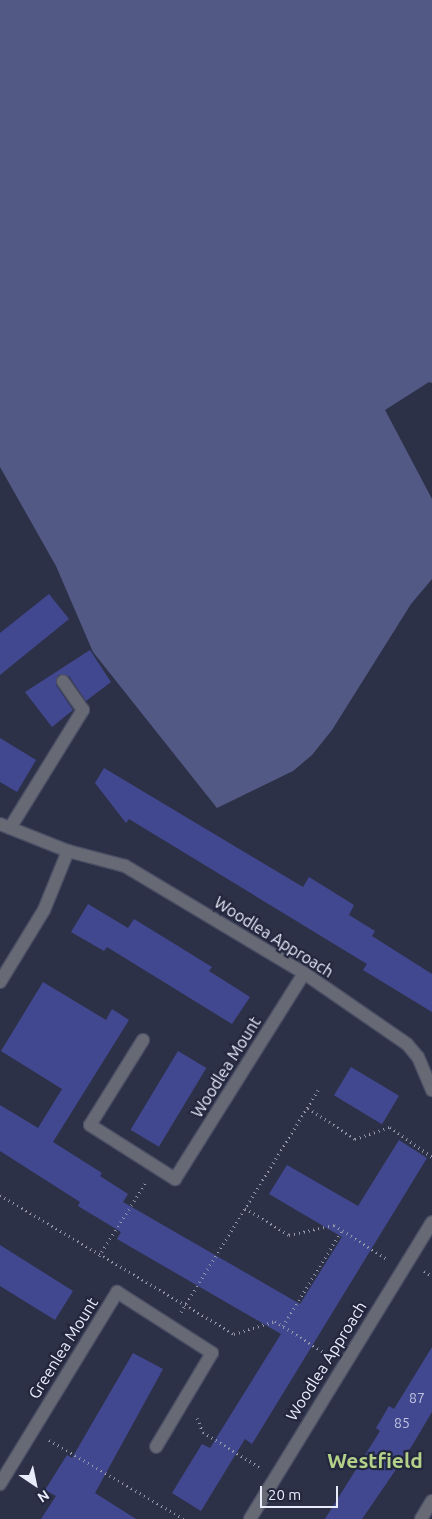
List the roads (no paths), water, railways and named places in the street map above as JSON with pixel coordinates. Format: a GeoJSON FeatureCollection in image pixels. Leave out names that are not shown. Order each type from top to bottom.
{"type":"FeatureCollection","features":[{"type":"Feature","properties":{"kind":"street"},"geometry":{"type":"LineString","coordinates":[[5,826],[83,710],[63,681]]}},
{"type":"Feature","properties":{"kind":"street","name":"Woodlea Approach"},"geometry":{"type":"LineString","coordinates":[[5,826],[68,851],[125,866],[304,972],[407,1044],[418,1057],[432,1090]]}},
{"type":"Feature","properties":{"kind":"street"},"geometry":{"type":"LineString","coordinates":[[0,982],[44,910],[68,851]]}},
{"type":"Feature","properties":{"kind":"street","name":"Woodlea Mount"},"geometry":{"type":"LineString","coordinates":[[143,1040],[90,1125],[175,1179],[304,972]]}},
{"type":"Feature","properties":{"kind":"street","name":"Woodlea Approach"},"geometry":{"type":"LineString","coordinates":[[250,1519],[343,1364],[432,1222]]}},
{"type":"Feature","properties":{"kind":"street","name":"Greenlea Mount"},"geometry":{"type":"LineString","coordinates":[[0,1483],[118,1292],[212,1352],[156,1447]]}},
{"type":"Feature","properties":{"kind":"street"},"geometry":{"type":"LineString","coordinates":[[421,1519],[432,1501]]}},
{"type":"Feature","properties":{"kind":"district","name":"Westfield"},"geometry":{"type":"Point","coordinates":[375,1460]}}]}
